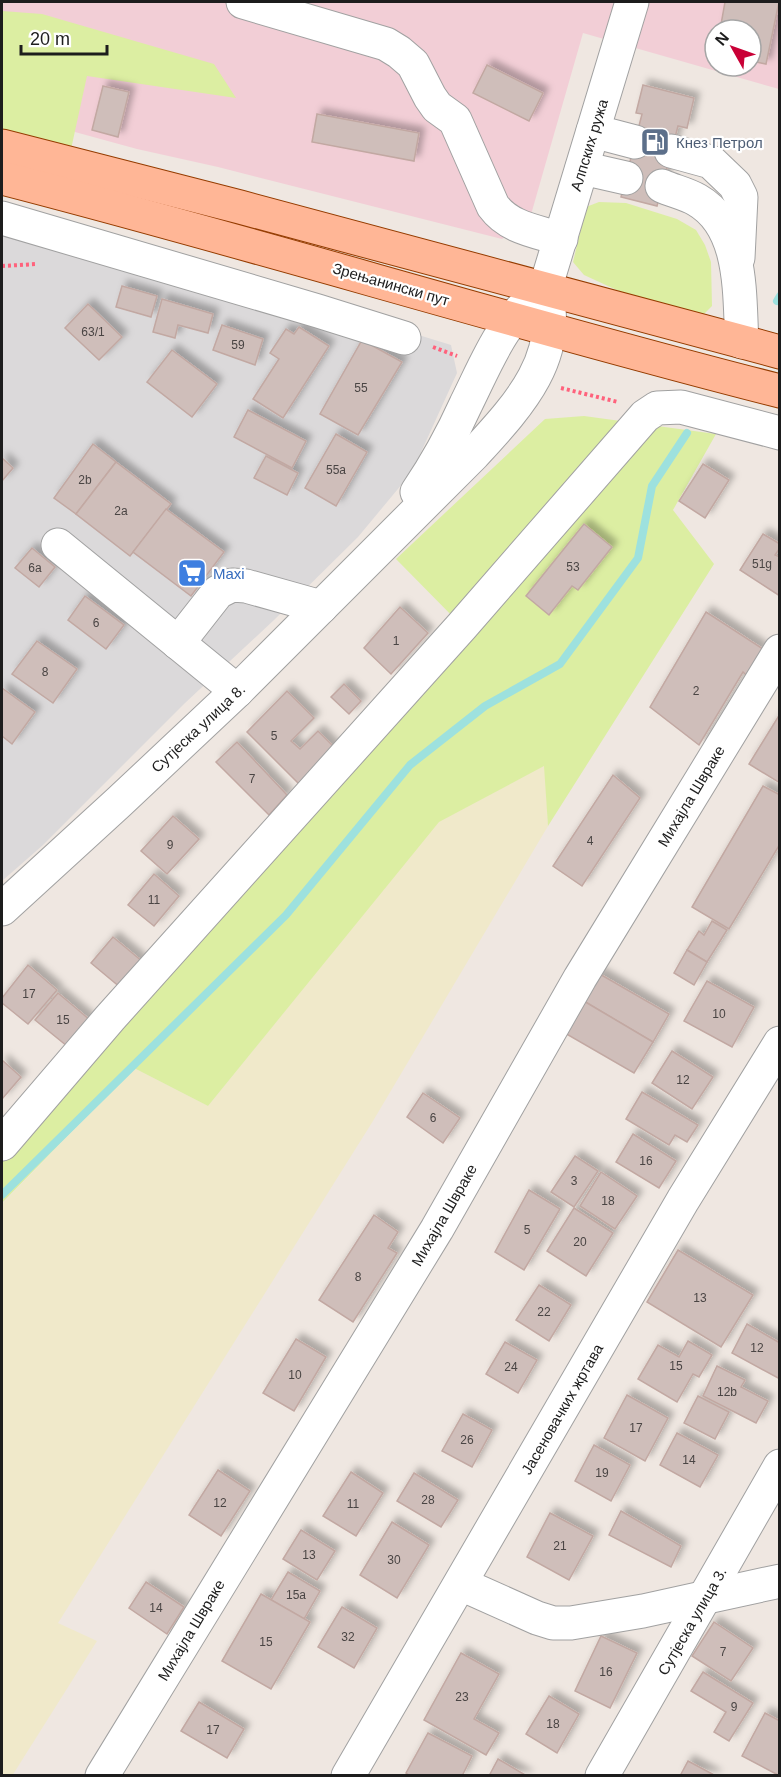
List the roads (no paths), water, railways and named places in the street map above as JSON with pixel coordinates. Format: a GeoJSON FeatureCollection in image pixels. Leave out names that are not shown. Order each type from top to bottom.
{"type":"FeatureCollection","features":[{"type":"Feature","properties":{"kind":"main road"},"geometry":{"type":"LineString","coordinates":[[2,146],[780,352]]}},
{"type":"Feature","properties":{"kind":"main road","name":"Зрењанински пут"},"geometry":{"type":"LineString","coordinates":[[2,178],[308,261],[550,330],[780,391]]}},
{"type":"Feature","properties":{"kind":"street"},"geometry":{"type":"LineString","coordinates":[[243,2],[386,45],[399,52],[413,64],[429,97],[455,120],[493,206],[500,216],[512,225],[561,239]]}},
{"type":"Feature","properties":{"kind":"street","name":"Алпских ружа"},"geometry":{"type":"LineString","coordinates":[[545,289],[632,2]]}},
{"type":"Feature","properties":{"kind":"street"},"geometry":{"type":"LineString","coordinates":[[593,131],[635,142]]}},
{"type":"Feature","properties":{"kind":"street"},"geometry":{"type":"LineString","coordinates":[[671,151],[711,162],[735,184],[741,197],[737,268],[742,342]]}},
{"type":"Feature","properties":{"kind":"street"},"geometry":{"type":"LineString","coordinates":[[582,168],[626,178]]}},
{"type":"Feature","properties":{"kind":"street"},"geometry":{"type":"LineString","coordinates":[[662,186],[698,200],[714,215],[725,231],[737,268]]}},
{"type":"Feature","properties":{"kind":"street"},"geometry":{"type":"LineString","coordinates":[[2,218],[404,338]]}},
{"type":"Feature","properties":{"kind":"street"},"geometry":{"type":"LineString","coordinates":[[545,289],[551,316],[550,330]]}},
{"type":"Feature","properties":{"kind":"street","name":"Сутјеска улица 8."},"geometry":{"type":"LineString","coordinates":[[387,540],[441,456],[484,366],[512,318],[530,299],[545,289]]}},
{"type":"Feature","properties":{"kind":"street","name":"Сутјеска улица 8."},"geometry":{"type":"LineString","coordinates":[[2,909],[237,691],[473,455],[507,419],[533,381],[550,330]]}},
{"type":"Feature","properties":{"kind":"street"},"geometry":{"type":"LineString","coordinates":[[2,1144],[110,1018],[454,635],[632,409],[681,407],[780,434]]}},
{"type":"Feature","properties":{"kind":"street"},"geometry":{"type":"LineString","coordinates":[[58,545],[237,691]]}},
{"type":"Feature","properties":{"kind":"street"},"geometry":{"type":"LineString","coordinates":[[178,643],[218,592],[232,585],[246,586],[321,607]]}},
{"type":"Feature","properties":{"kind":"street","name":"Михајла Швраке"},"geometry":{"type":"LineString","coordinates":[[102,1776],[436,1229],[580,978],[780,651]]}},
{"type":"Feature","properties":{"kind":"street","name":"Јасеновачких жртава"},"geometry":{"type":"LineString","coordinates":[[348,1776],[683,1200],[780,1043]]}},
{"type":"Feature","properties":{"kind":"street","name":"Сутјеска улица 3."},"geometry":{"type":"LineString","coordinates":[[602,1776],[780,1466]]}},
{"type":"Feature","properties":{"kind":"street"},"geometry":{"type":"LineString","coordinates":[[461,1584],[537,1618],[553,1623],[571,1623],[780,1581]]}},
{"type":"Feature","properties":{"kind":"waterway"},"geometry":{"type":"LineString","coordinates":[[777,301],[780,296]]}},
{"type":"Feature","properties":{"kind":"waterway"},"geometry":{"type":"LineString","coordinates":[[2,1195],[286,915],[410,765],[485,706],[560,664],[638,558],[652,486],[687,433]]}},
{"type":"Feature","properties":{"kind":"place","name":"Кнез Петрол"},"geometry":{"type":"Point","coordinates":[655,142]}},
{"type":"Feature","properties":{"kind":"place","name":"Maxi"},"geometry":{"type":"Point","coordinates":[192,573]}}]}
